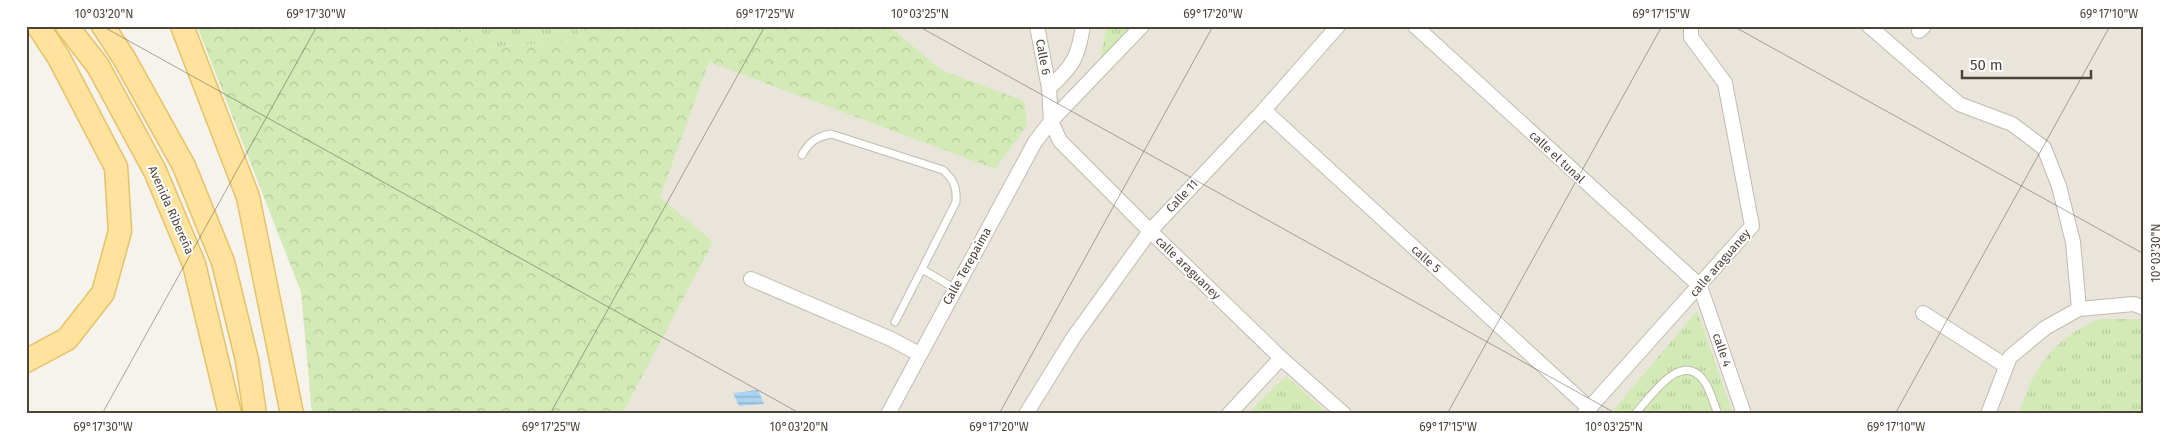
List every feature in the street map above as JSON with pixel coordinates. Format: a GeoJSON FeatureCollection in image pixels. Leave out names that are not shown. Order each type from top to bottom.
{"type":"FeatureCollection","features":[{"type":"Feature","properties":{"kind":"main road"},"geometry":{"type":"LineString","coordinates":[[26,361],[67,339],[103,293],[120,231],[116,167],[59,58],[38,26]]}},
{"type":"Feature","properties":{"kind":"main road","name":"Avenida Ribereña"},"geometry":{"type":"LineString","coordinates":[[67,26],[98,66],[155,171],[191,255],[230,414]]}},
{"type":"Feature","properties":{"kind":"main road"},"geometry":{"type":"LineString","coordinates":[[103,26],[124,58],[184,166],[223,262],[247,360],[255,414]]}},
{"type":"Feature","properties":{"kind":"main road"},"geometry":{"type":"LineString","coordinates":[[182,26],[248,198],[292,414]]}},
{"type":"Feature","properties":{"kind":"street","name":"Calle 6"},"geometry":{"type":"LineString","coordinates":[[1037,26],[1049,88]]}},
{"type":"Feature","properties":{"kind":"street"},"geometry":{"type":"LineString","coordinates":[[1083,26],[1079,53],[1065,73],[1049,88],[1051,121],[1060,141],[1150,231]]}},
{"type":"Feature","properties":{"kind":"street","name":"Calle Terepaima"},"geometry":{"type":"LineString","coordinates":[[888,414],[954,288],[1035,142],[1051,121],[1142,26]]}},
{"type":"Feature","properties":{"kind":"street","name":"Calle 11"},"geometry":{"type":"LineString","coordinates":[[1150,231],[1264,110],[1338,26]]}},
{"type":"Feature","properties":{"kind":"street","name":"calle el tunal"},"geometry":{"type":"LineString","coordinates":[[1415,26],[1700,286]]}},
{"type":"Feature","properties":{"kind":"street"},"geometry":{"type":"LineString","coordinates":[[1681,26],[1691,32]]}},
{"type":"Feature","properties":{"kind":"street"},"geometry":{"type":"LineString","coordinates":[[1870,26],[1959,104],[2012,124],[2044,148],[2059,186],[2073,242],[2079,309]]}},
{"type":"Feature","properties":{"kind":"street","name":"calle araguaney"},"geometry":{"type":"LineString","coordinates":[[1590,412],[1752,226],[1725,83],[1691,32]]}},
{"type":"Feature","properties":{"kind":"street","name":"calle 5"},"geometry":{"type":"LineString","coordinates":[[1264,110],[1590,412]]}},
{"type":"Feature","properties":{"kind":"street","name":"calle araguaney"},"geometry":{"type":"LineString","coordinates":[[1026,414],[1073,338],[1150,231],[1281,358],[1344,414]]}},
{"type":"Feature","properties":{"kind":"street"},"geometry":{"type":"LineString","coordinates":[[751,279],[891,339],[919,354]]}},
{"type":"Feature","properties":{"kind":"street","name":"calle 4"},"geometry":{"type":"LineString","coordinates":[[1700,286],[1744,414]]}},
{"type":"Feature","properties":{"kind":"street"},"geometry":{"type":"LineString","coordinates":[[1988,414],[2010,357],[2045,328],[2079,309],[2134,304],[2144,308]]}},
{"type":"Feature","properties":{"kind":"street"},"geometry":{"type":"LineString","coordinates":[[1923,313],[2006,366]]}},
{"type":"Feature","properties":{"kind":"street"},"geometry":{"type":"LineString","coordinates":[[1229,414],[1281,358]]}},
{"type":"Feature","properties":{"kind":"lane"},"geometry":{"type":"LineString","coordinates":[[802,155],[809,142],[820,136],[831,134],[943,170],[953,179],[957,189],[956,202],[895,322]]}},
{"type":"Feature","properties":{"kind":"lane"},"geometry":{"type":"LineString","coordinates":[[922,269],[954,288]]}},
{"type":"Feature","properties":{"kind":"lane"},"geometry":{"type":"LineString","coordinates":[[1635,414],[1675,372],[1688,370],[1699,375],[1706,385],[1718,414]]}},
{"type":"Feature","properties":{"kind":"shaded area"},"geometry":{"type":"Polygon","coordinates":[[[675,26],[2144,26],[2144,414],[582,414],[675,26]]]}},
{"type":"Feature","properties":{"kind":"green space"},"geometry":{"type":"Polygon","coordinates":[[[197,26],[448,26],[484,47],[577,41],[580,26],[889,26],[941,70],[1024,101],[1027,125],[995,169],[709,62],[660,197],[713,242],[622,414],[312,414],[301,292],[197,26]]]}},
{"type":"Feature","properties":{"kind":"green space"},"geometry":{"type":"Polygon","coordinates":[[[448,26],[580,26],[578,41],[484,47],[448,26]]]}},
{"type":"Feature","properties":{"kind":"green space"},"geometry":{"type":"Polygon","coordinates":[[[1107,26],[1131,26],[1100,60],[1107,26]]]}},
{"type":"Feature","properties":{"kind":"green space"},"geometry":{"type":"Polygon","coordinates":[[[1697,311],[1733,414],[1610,414],[1697,311]]]}},
{"type":"Feature","properties":{"kind":"green space"},"geometry":{"type":"Polygon","coordinates":[[[2099,319],[2144,319],[2144,414],[2019,414],[2031,382],[2047,356],[2069,336],[2099,319]]]}},
{"type":"Feature","properties":{"kind":"green space"},"geometry":{"type":"Polygon","coordinates":[[[1286,376],[1328,414],[1247,414],[1286,376]]]}},
{"type":"Feature","properties":{"kind":"water"},"geometry":{"type":"Polygon","coordinates":[[[758,390],[764,404],[739,406],[733,393],[758,390]]]}}]}
